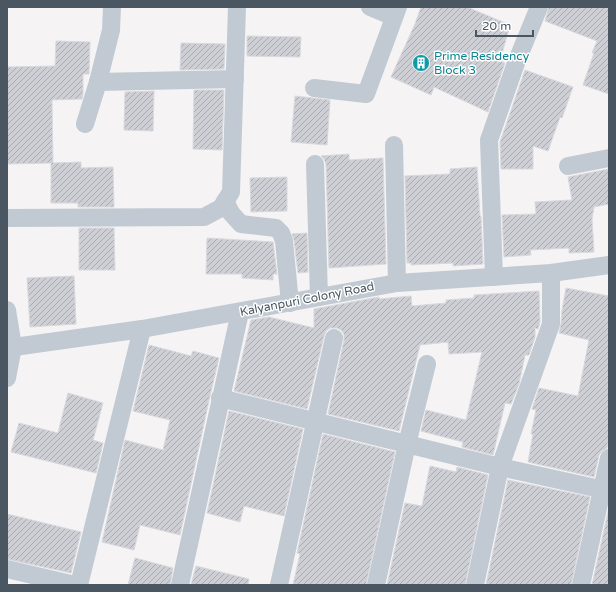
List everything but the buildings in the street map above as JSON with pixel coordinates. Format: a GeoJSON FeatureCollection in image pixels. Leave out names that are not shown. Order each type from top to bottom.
{"type":"FeatureCollection","features":[{"type":"Feature","properties":{"kind":"street"},"geometry":{"type":"LineString","coordinates":[[85,124],[98,82],[111,30],[112,7]]}},
{"type":"Feature","properties":{"kind":"street"},"geometry":{"type":"LineString","coordinates":[[7,218],[204,217],[220,208],[231,192],[237,7]]}},
{"type":"Feature","properties":{"kind":"street"},"geometry":{"type":"LineString","coordinates":[[314,88],[366,94],[396,12],[370,7]]}},
{"type":"Feature","properties":{"kind":"street"},"geometry":{"type":"LineString","coordinates":[[494,277],[489,140],[516,63],[539,7]]}},
{"type":"Feature","properties":{"kind":"street"},"geometry":{"type":"LineString","coordinates":[[98,82],[235,79]]}},
{"type":"Feature","properties":{"kind":"street"},"geometry":{"type":"LineString","coordinates":[[394,145],[397,283]]}},
{"type":"Feature","properties":{"kind":"street"},"geometry":{"type":"LineString","coordinates":[[568,166],[609,158]]}},
{"type":"Feature","properties":{"kind":"street"},"geometry":{"type":"LineString","coordinates":[[315,164],[319,297]]}},
{"type":"Feature","properties":{"kind":"street"},"geometry":{"type":"LineString","coordinates":[[225,201],[231,213],[241,224],[276,228],[281,233],[284,241],[290,303]]}},
{"type":"Feature","properties":{"kind":"street","name":"Kalyanpuri Colony Road"},"geometry":{"type":"LineString","coordinates":[[10,347],[142,329],[397,283],[552,273],[609,266]]}},
{"type":"Feature","properties":{"kind":"street"},"geometry":{"type":"LineString","coordinates":[[475,585],[500,467],[551,324],[552,273]]}},
{"type":"Feature","properties":{"kind":"street"},"geometry":{"type":"LineString","coordinates":[[7,310],[10,347],[7,378]]}},
{"type":"Feature","properties":{"kind":"street"},"geometry":{"type":"LineString","coordinates":[[180,585],[240,312]]}},
{"type":"Feature","properties":{"kind":"street"},"geometry":{"type":"LineString","coordinates":[[79,585],[142,329]]}},
{"type":"Feature","properties":{"kind":"street"},"geometry":{"type":"LineString","coordinates":[[279,585],[334,338]]}},
{"type":"Feature","properties":{"kind":"street"},"geometry":{"type":"LineString","coordinates":[[376,585],[407,444],[427,364]]}},
{"type":"Feature","properties":{"kind":"street"},"geometry":{"type":"LineString","coordinates":[[220,398],[500,467],[606,490]]}},
{"type":"Feature","properties":{"kind":"street"},"geometry":{"type":"LineString","coordinates":[[581,585],[606,490],[609,458]]}},
{"type":"Feature","properties":{"kind":"street"},"geometry":{"type":"LineString","coordinates":[[7,569],[75,585]]}},
{"type":"Feature","properties":{"kind":"place","name":"Prime Residency Block 3"},"geometry":{"type":"Point","coordinates":[421,63]}}]}
